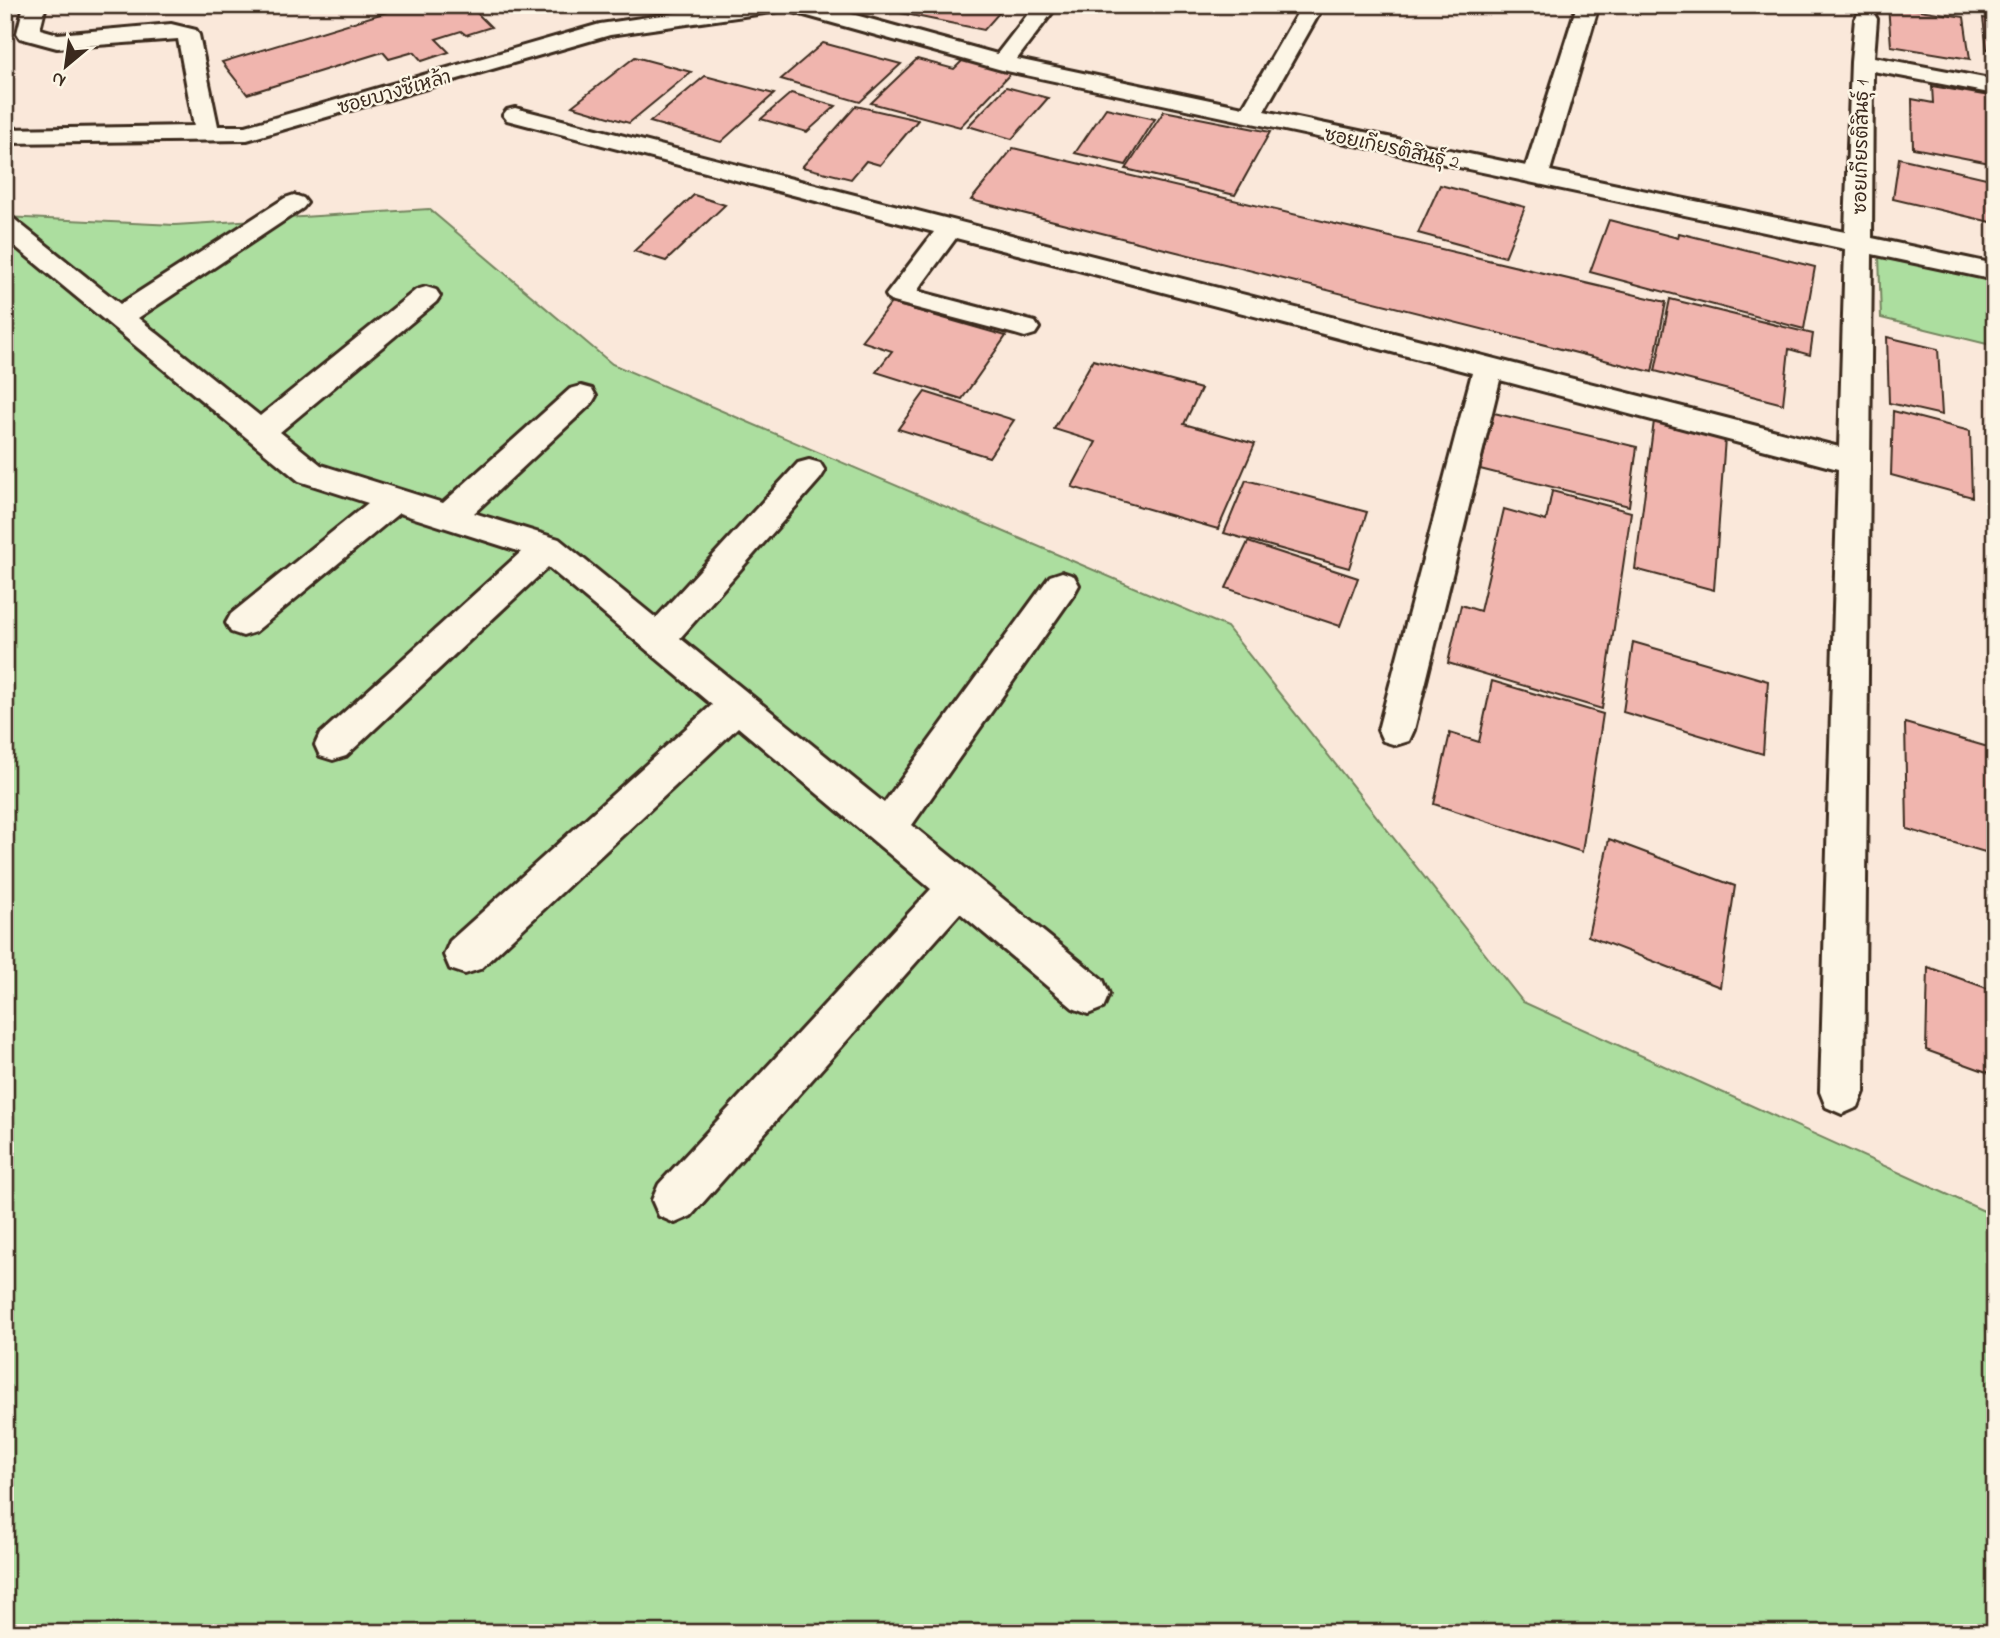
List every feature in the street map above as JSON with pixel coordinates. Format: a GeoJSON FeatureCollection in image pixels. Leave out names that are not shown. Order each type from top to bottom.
{"type":"FeatureCollection","features":[{"type":"Feature","properties":{"kind":"street"},"geometry":{"type":"LineString","coordinates":[[35,5],[28,33],[57,41],[171,31],[188,35],[207,133]]}},
{"type":"Feature","properties":{"kind":"street","name":"ซอยบางซีเหล้า"},"geometry":{"type":"LineString","coordinates":[[5,136],[247,133],[608,29],[779,5]]}},
{"type":"Feature","properties":{"kind":"street","name":"ซอยเกียรติสินธุ์ 2"},"geometry":{"type":"LineString","coordinates":[[794,5],[1002,63],[1535,177],[1858,241],[1995,272]]}},
{"type":"Feature","properties":{"kind":"street"},"geometry":{"type":"LineString","coordinates":[[1002,63],[1047,5]]}},
{"type":"Feature","properties":{"kind":"street"},"geometry":{"type":"LineString","coordinates":[[1249,117],[1313,5]]}},
{"type":"Feature","properties":{"kind":"street"},"geometry":{"type":"LineString","coordinates":[[1535,177],[1588,5]]}},
{"type":"Feature","properties":{"kind":"street"},"geometry":{"type":"LineString","coordinates":[[1862,62],[1866,19]]}},
{"type":"Feature","properties":{"kind":"street","name":"ซอยเกียรติสินธุ์ 1"},"geometry":{"type":"LineString","coordinates":[[1842,1092],[1862,62],[1995,88]]}},
{"type":"Feature","properties":{"kind":"street"},"geometry":{"type":"LineString","coordinates":[[515,115],[1856,462]]}},
{"type":"Feature","properties":{"kind":"street"},"geometry":{"type":"LineString","coordinates":[[119,318],[294,203]]}},
{"type":"Feature","properties":{"kind":"street"},"geometry":{"type":"LineString","coordinates":[[5,225],[310,473],[548,548],[1088,994]]}},
{"type":"Feature","properties":{"kind":"street"},"geometry":{"type":"LineString","coordinates":[[950,228],[900,295],[1025,328]]}},
{"type":"Feature","properties":{"kind":"street"},"geometry":{"type":"LineString","coordinates":[[260,432],[426,296]]}},
{"type":"Feature","properties":{"kind":"street"},"geometry":{"type":"LineString","coordinates":[[1396,730],[1489,365]]}},
{"type":"Feature","properties":{"kind":"street"},"geometry":{"type":"LineString","coordinates":[[449,517],[581,396]]}},
{"type":"Feature","properties":{"kind":"street"},"geometry":{"type":"LineString","coordinates":[[658,639],[809,471]]}},
{"type":"Feature","properties":{"kind":"street"},"geometry":{"type":"LineString","coordinates":[[243,623],[394,499]]}},
{"type":"Feature","properties":{"kind":"street"},"geometry":{"type":"LineString","coordinates":[[333,745],[548,548]]}},
{"type":"Feature","properties":{"kind":"street"},"geometry":{"type":"LineString","coordinates":[[887,829],[1062,584]]}},
{"type":"Feature","properties":{"kind":"street"},"geometry":{"type":"LineString","coordinates":[[465,955],[737,705]]}},
{"type":"Feature","properties":{"kind":"street"},"geometry":{"type":"LineString","coordinates":[[675,1200],[958,887]]}},
{"type":"Feature","properties":{"kind":"green space"},"geometry":{"type":"Polygon","coordinates":[[[429,209],[612,364],[1227,627],[1523,1002],[1995,1216],[1995,1633],[5,1633],[5,217],[175,225],[429,209]]]}},
{"type":"Feature","properties":{"kind":"green space"},"geometry":{"type":"Polygon","coordinates":[[[1879,255],[1995,282],[1995,346],[1881,318],[1879,255]]]}},
{"type":"Feature","properties":{"kind":"building"},"geometry":{"type":"Polygon","coordinates":[[[410,5],[439,5],[443,9],[469,5],[491,27],[466,35],[461,31],[436,39],[449,52],[422,61],[414,52],[389,59],[383,52],[247,94],[222,62],[410,5]]]}},
{"type":"Feature","properties":{"kind":"building"},"geometry":{"type":"Polygon","coordinates":[[[908,5],[1006,5],[984,30],[901,13],[908,5]]]}},
{"type":"Feature","properties":{"kind":"building"},"geometry":{"type":"Polygon","coordinates":[[[1888,5],[1964,17],[1970,59],[1891,46],[1888,5]]]}},
{"type":"Feature","properties":{"kind":"building"},"geometry":{"type":"Polygon","coordinates":[[[1983,18],[1995,20],[1995,50],[1987,49],[1983,18]]]}},
{"type":"Feature","properties":{"kind":"building"},"geometry":{"type":"Polygon","coordinates":[[[823,43],[901,64],[860,102],[781,79],[823,43]]]}},
{"type":"Feature","properties":{"kind":"building"},"geometry":{"type":"Polygon","coordinates":[[[635,57],[691,72],[629,123],[572,106],[635,57]]]}},
{"type":"Feature","properties":{"kind":"building"},"geometry":{"type":"Polygon","coordinates":[[[917,59],[954,69],[963,60],[1012,72],[960,127],[871,103],[917,59]]]}},
{"type":"Feature","properties":{"kind":"building"},"geometry":{"type":"Polygon","coordinates":[[[705,76],[774,94],[721,142],[650,122],[705,76]]]}},
{"type":"Feature","properties":{"kind":"building"},"geometry":{"type":"Polygon","coordinates":[[[1932,86],[1995,97],[1995,164],[1913,148],[1912,99],[1933,103],[1932,86]]]}},
{"type":"Feature","properties":{"kind":"building"},"geometry":{"type":"Polygon","coordinates":[[[1006,87],[1048,98],[1012,139],[968,126],[1006,87]]]}},
{"type":"Feature","properties":{"kind":"building"},"geometry":{"type":"Polygon","coordinates":[[[791,93],[836,106],[807,132],[761,119],[791,93]]]}},
{"type":"Feature","properties":{"kind":"building"},"geometry":{"type":"Polygon","coordinates":[[[856,106],[918,120],[880,165],[866,161],[851,179],[802,167],[856,106]]]}},
{"type":"Feature","properties":{"kind":"building"},"geometry":{"type":"Polygon","coordinates":[[[1106,108],[1155,119],[1126,165],[1075,153],[1106,108]]]}},
{"type":"Feature","properties":{"kind":"building"},"geometry":{"type":"Polygon","coordinates":[[[1164,111],[1270,132],[1235,195],[1126,169],[1164,111]]]}},
{"type":"Feature","properties":{"kind":"building"},"geometry":{"type":"Polygon","coordinates":[[[1013,148],[1666,302],[1652,372],[971,200],[1013,148]]]}},
{"type":"Feature","properties":{"kind":"building"},"geometry":{"type":"Polygon","coordinates":[[[1899,158],[1995,180],[1995,223],[1893,199],[1899,158]]]}},
{"type":"Feature","properties":{"kind":"building"},"geometry":{"type":"Polygon","coordinates":[[[1440,185],[1525,207],[1505,257],[1418,233],[1440,185]]]}},
{"type":"Feature","properties":{"kind":"building"},"geometry":{"type":"Polygon","coordinates":[[[694,195],[725,205],[666,261],[634,251],[694,195]]]}},
{"type":"Feature","properties":{"kind":"building"},"geometry":{"type":"Polygon","coordinates":[[[1609,220],[1678,238],[1679,233],[1815,267],[1804,329],[1590,272],[1609,220]]]}},
{"type":"Feature","properties":{"kind":"building"},"geometry":{"type":"Polygon","coordinates":[[[1670,299],[1813,334],[1810,355],[1789,349],[1783,404],[1655,371],[1670,299]]]}},
{"type":"Feature","properties":{"kind":"building"},"geometry":{"type":"Polygon","coordinates":[[[891,303],[1006,336],[962,399],[876,372],[892,351],[861,341],[891,303]]]}},
{"type":"Feature","properties":{"kind":"building"},"geometry":{"type":"Polygon","coordinates":[[[1887,337],[1938,349],[1942,415],[1889,403],[1887,337]]]}},
{"type":"Feature","properties":{"kind":"building"},"geometry":{"type":"Polygon","coordinates":[[[1093,360],[1201,389],[1184,424],[1255,444],[1218,529],[1072,487],[1096,442],[1054,429],[1093,360]]]}},
{"type":"Feature","properties":{"kind":"building"},"geometry":{"type":"Polygon","coordinates":[[[925,392],[1014,420],[989,457],[898,429],[925,392]]]}},
{"type":"Feature","properties":{"kind":"building"},"geometry":{"type":"Polygon","coordinates":[[[1893,411],[1970,431],[1972,497],[1891,475],[1893,411]]]}},
{"type":"Feature","properties":{"kind":"building"},"geometry":{"type":"Polygon","coordinates":[[[1494,413],[1637,447],[1629,506],[1480,469],[1494,413]]]}},
{"type":"Feature","properties":{"kind":"building"},"geometry":{"type":"Polygon","coordinates":[[[1654,421],[1725,438],[1714,590],[1635,569],[1654,421]]]}},
{"type":"Feature","properties":{"kind":"building"},"geometry":{"type":"Polygon","coordinates":[[[1246,480],[1367,512],[1349,568],[1224,533],[1246,480]]]}},
{"type":"Feature","properties":{"kind":"building"},"geometry":{"type":"Polygon","coordinates":[[[1552,491],[1631,512],[1602,709],[1448,663],[1461,605],[1480,611],[1504,509],[1546,521],[1552,491]]]}},
{"type":"Feature","properties":{"kind":"building"},"geometry":{"type":"Polygon","coordinates":[[[1248,542],[1358,578],[1340,626],[1226,588],[1248,542]]]}},
{"type":"Feature","properties":{"kind":"building"},"geometry":{"type":"Polygon","coordinates":[[[1633,642],[1768,681],[1763,754],[1623,712],[1633,642]]]}},
{"type":"Feature","properties":{"kind":"building"},"geometry":{"type":"Polygon","coordinates":[[[1492,681],[1603,714],[1582,852],[1434,804],[1450,733],[1479,742],[1492,681]]]}},
{"type":"Feature","properties":{"kind":"building"},"geometry":{"type":"Polygon","coordinates":[[[1905,723],[1995,749],[1995,855],[1907,829],[1905,723]]]}},
{"type":"Feature","properties":{"kind":"building"},"geometry":{"type":"Polygon","coordinates":[[[1609,839],[1735,886],[1720,987],[1588,936],[1609,839]]]}},
{"type":"Feature","properties":{"kind":"building"},"geometry":{"type":"Polygon","coordinates":[[[1928,967],[1995,991],[1995,1075],[1926,1050],[1928,967]]]}}]}
